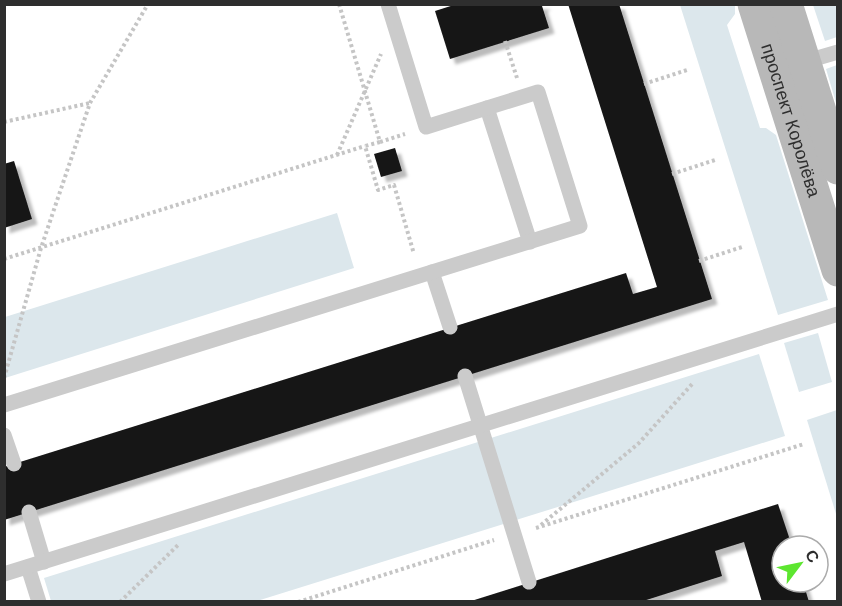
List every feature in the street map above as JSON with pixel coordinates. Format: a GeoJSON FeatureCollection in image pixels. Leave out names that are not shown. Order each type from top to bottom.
{"type":"FeatureCollection","features":[{"type":"Feature","properties":{"kind":"street","name":"проспект Королёва"},"geometry":{"type":"LineString","coordinates":[[754,4],[790,67],[837,168]]}},
{"type":"Feature","properties":{"kind":"street","name":"проспект Королёва"},"geometry":{"type":"LineString","coordinates":[[786,4],[790,67],[837,270]]}},
{"type":"Feature","properties":{"kind":"lane"},"geometry":{"type":"LineString","coordinates":[[4,405],[580,226],[538,92],[426,127],[388,4]]}},
{"type":"Feature","properties":{"kind":"lane"},"geometry":{"type":"LineString","coordinates":[[790,67],[837,52]]}},
{"type":"Feature","properties":{"kind":"lane"},"geometry":{"type":"LineString","coordinates":[[487,108],[530,242]]}},
{"type":"Feature","properties":{"kind":"lane"},"geometry":{"type":"LineString","coordinates":[[426,274],[450,327]]}},
{"type":"Feature","properties":{"kind":"lane"},"geometry":{"type":"LineString","coordinates":[[4,574],[837,314]]}},
{"type":"Feature","properties":{"kind":"lane"},"geometry":{"type":"LineString","coordinates":[[465,376],[529,582]]}},
{"type":"Feature","properties":{"kind":"lane"},"geometry":{"type":"LineString","coordinates":[[4,435],[14,464]]}},
{"type":"Feature","properties":{"kind":"lane"},"geometry":{"type":"LineString","coordinates":[[29,512],[44,562]]}},
{"type":"Feature","properties":{"kind":"lane"},"geometry":{"type":"LineString","coordinates":[[28,567],[39,602]]}},
{"type":"Feature","properties":{"kind":"path"},"geometry":{"type":"LineString","coordinates":[[4,378],[41,248],[90,103],[148,4]]}},
{"type":"Feature","properties":{"kind":"path"},"geometry":{"type":"LineString","coordinates":[[4,259],[380,142],[339,4]]}},
{"type":"Feature","properties":{"kind":"path"},"geometry":{"type":"LineString","coordinates":[[505,42],[522,97]]}},
{"type":"Feature","properties":{"kind":"path"},"geometry":{"type":"LineString","coordinates":[[644,84],[687,70]]}},
{"type":"Feature","properties":{"kind":"path"},"geometry":{"type":"LineString","coordinates":[[336,155],[365,92]]}},
{"type":"Feature","properties":{"kind":"path"},"geometry":{"type":"LineString","coordinates":[[4,122],[90,103]]}},
{"type":"Feature","properties":{"kind":"path"},"geometry":{"type":"LineString","coordinates":[[365,146],[378,190],[394,185],[426,274]]}},
{"type":"Feature","properties":{"kind":"path"},"geometry":{"type":"LineString","coordinates":[[672,174],[715,160]]}},
{"type":"Feature","properties":{"kind":"path"},"geometry":{"type":"LineString","coordinates":[[699,261],[742,247]]}},
{"type":"Feature","properties":{"kind":"path"},"geometry":{"type":"LineString","coordinates":[[538,527],[639,443],[721,351]]}},
{"type":"Feature","properties":{"kind":"path"},"geometry":{"type":"LineString","coordinates":[[298,602],[804,444]]}},
{"type":"Feature","properties":{"kind":"path"},"geometry":{"type":"LineString","coordinates":[[120,602],[216,508]]}},
{"type":"Feature","properties":{"kind":"shaded area"},"geometry":{"type":"Polygon","coordinates":[[[680,5],[735,5],[735,14],[727,25],[760,128],[766,128],[776,135],[828,300],[778,315],[680,5]]]}},
{"type":"Feature","properties":{"kind":"shaded area"},"geometry":{"type":"Polygon","coordinates":[[[813,5],[837,5],[837,37],[825,41],[813,5]]]}},
{"type":"Feature","properties":{"kind":"shaded area"},"geometry":{"type":"Polygon","coordinates":[[[838,65],[837,106],[826,69],[838,65]]]}},
{"type":"Feature","properties":{"kind":"shaded area"},"geometry":{"type":"Polygon","coordinates":[[[337,213],[354,268],[5,378],[5,317],[337,213]]]}},
{"type":"Feature","properties":{"kind":"shaded area"},"geometry":{"type":"Polygon","coordinates":[[[818,333],[832,382],[799,392],[784,343],[818,333]]]}},
{"type":"Feature","properties":{"kind":"shaded area"},"geometry":{"type":"Polygon","coordinates":[[[759,354],[785,436],[257,601],[51,601],[44,578],[759,354]]]}},
{"type":"Feature","properties":{"kind":"shaded area"},"geometry":{"type":"Polygon","coordinates":[[[838,410],[837,517],[807,420],[838,410]]]}},
{"type":"Feature","properties":{"kind":"building"},"geometry":{"type":"Polygon","coordinates":[[[457,4],[546,4],[542,6],[549,28],[450,59],[435,11],[457,4]]]}},
{"type":"Feature","properties":{"kind":"building"},"geometry":{"type":"Polygon","coordinates":[[[568,4],[619,4],[712,299],[4,520],[4,467],[626,273],[633,294],[657,287],[568,4]]]}},
{"type":"Feature","properties":{"kind":"building"},"geometry":{"type":"Polygon","coordinates":[[[395,148],[402,171],[381,177],[374,154],[395,148]]]}},
{"type":"Feature","properties":{"kind":"building"},"geometry":{"type":"Polygon","coordinates":[[[14,161],[32,219],[4,228],[4,164],[14,161]]]}},
{"type":"Feature","properties":{"kind":"building"},"geometry":{"type":"Polygon","coordinates":[[[778,504],[788,534],[770,534],[770,594],[807,594],[809,602],[762,602],[744,542],[715,551],[722,576],[640,602],[468,602],[778,504]]]}}]}
